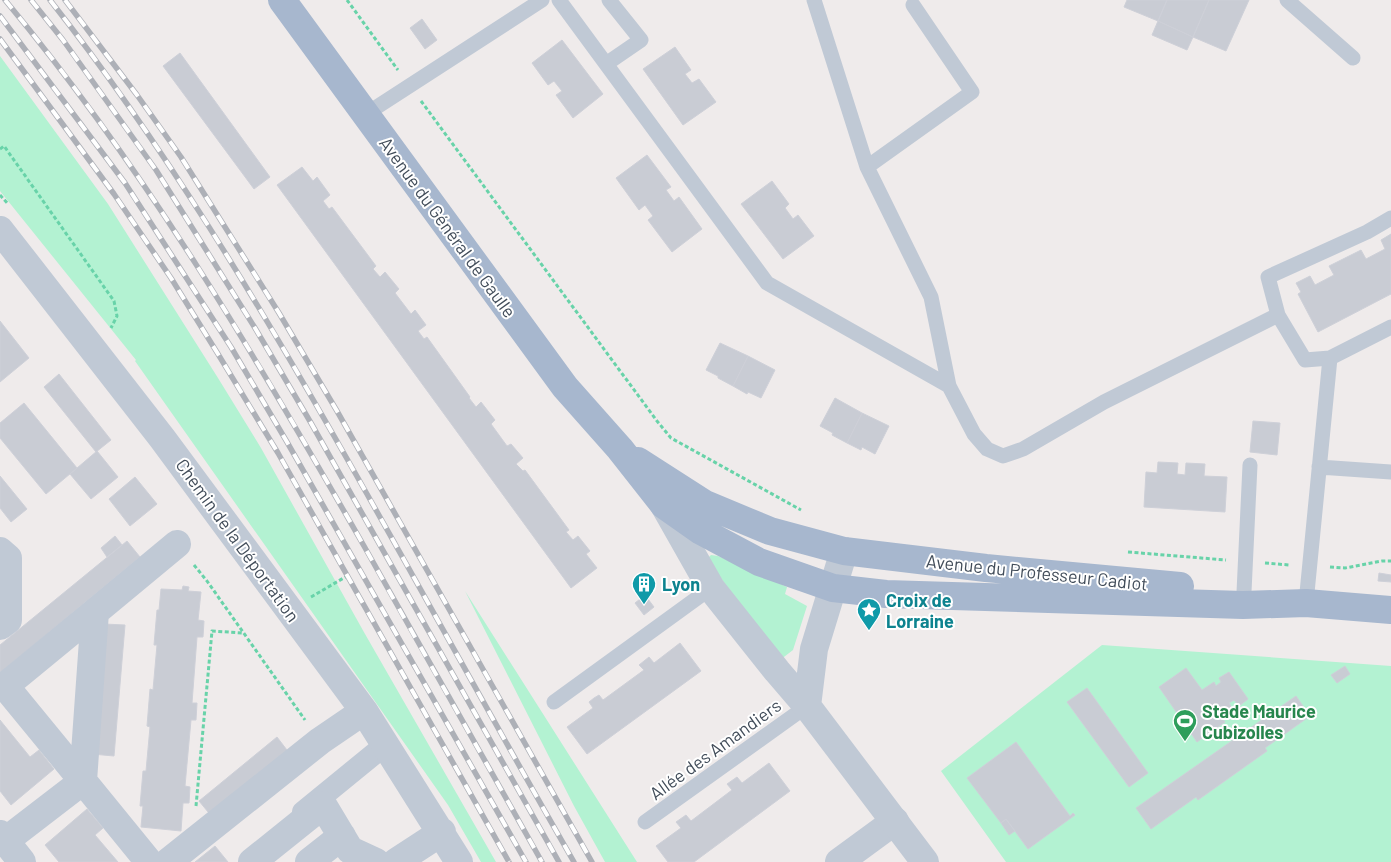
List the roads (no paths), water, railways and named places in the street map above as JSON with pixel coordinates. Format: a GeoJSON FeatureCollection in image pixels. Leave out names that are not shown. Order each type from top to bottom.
{"type":"FeatureCollection","features":[{"type":"Feature","properties":{"kind":"main road","name":"Avenue du Général de Gaulle"},"geometry":{"type":"LineString","coordinates":[[282,0],[565,387],[620,450],[664,505],[701,531],[760,562],[833,588]]}},
{"type":"Feature","properties":{"kind":"main road","name":"Avenue du Général de Gaulle"},"geometry":{"type":"LineString","coordinates":[[620,450],[706,504],[770,531]]}},
{"type":"Feature","properties":{"kind":"main road","name":"Avenue du Professeur Cadiot"},"geometry":{"type":"LineString","coordinates":[[770,531],[844,551],[986,568],[1244,592],[1306,603],[1391,610]]}},
{"type":"Feature","properties":{"kind":"main road","name":"Avenue du Professeur Cadiot"},"geometry":{"type":"LineString","coordinates":[[833,588],[886,594],[1243,604],[1306,603]]}},
{"type":"Feature","properties":{"kind":"street","name":"Chemin de la Déportation"},"geometry":{"type":"LineString","coordinates":[[0,230],[162,438],[364,711],[442,832],[459,862]]}},
{"type":"Feature","properties":{"kind":"street","name":"Avenue du Général de Gaulle"},"geometry":{"type":"LineString","coordinates":[[664,505],[711,588],[807,706],[926,862]]}},
{"type":"Feature","properties":{"kind":"street"},"geometry":{"type":"LineString","coordinates":[[148,862],[5,686],[177,544]]}},
{"type":"Feature","properties":{"kind":"street"},"geometry":{"type":"LineString","coordinates":[[0,551],[8,558],[8,620],[0,626]]}},
{"type":"Feature","properties":{"kind":"street"},"geometry":{"type":"LineString","coordinates":[[807,706],[814,649],[844,551]]}},
{"type":"Feature","properties":{"kind":"street"},"geometry":{"type":"LineString","coordinates":[[83,782],[96,612]]}},
{"type":"Feature","properties":{"kind":"street"},"geometry":{"type":"LineString","coordinates":[[168,862],[320,741],[364,711]]}},
{"type":"Feature","properties":{"kind":"street"},"geometry":{"type":"LineString","coordinates":[[243,862],[385,744]]}},
{"type":"Feature","properties":{"kind":"street"},"geometry":{"type":"LineString","coordinates":[[22,862],[3,838],[83,782]]}},
{"type":"Feature","properties":{"kind":"street"},"geometry":{"type":"LineString","coordinates":[[252,862],[323,805],[350,850],[376,862]]}},
{"type":"Feature","properties":{"kind":"street"},"geometry":{"type":"LineString","coordinates":[[839,862],[895,821]]}},
{"type":"Feature","properties":{"kind":"street"},"geometry":{"type":"LineString","coordinates":[[396,862],[442,832]]}},
{"type":"Feature","properties":{"kind":"street"},"geometry":{"type":"LineString","coordinates":[[309,862],[342,836]]}},
{"type":"Feature","properties":{"kind":"lane"},"geometry":{"type":"LineString","coordinates":[[366,114],[542,0]]}},
{"type":"Feature","properties":{"kind":"lane"},"geometry":{"type":"LineString","coordinates":[[559,0],[766,283],[949,386]]}},
{"type":"Feature","properties":{"kind":"lane"},"geometry":{"type":"LineString","coordinates":[[606,64],[641,40],[609,0]]}},
{"type":"Feature","properties":{"kind":"lane"},"geometry":{"type":"LineString","coordinates":[[814,0],[867,166],[931,297],[949,386],[974,434],[987,449],[1003,456],[1023,448],[1104,402],[1278,315]]}},
{"type":"Feature","properties":{"kind":"lane"},"geometry":{"type":"LineString","coordinates":[[1286,0],[1353,58]]}},
{"type":"Feature","properties":{"kind":"lane"},"geometry":{"type":"LineString","coordinates":[[867,166],[972,92],[913,5]]}},
{"type":"Feature","properties":{"kind":"lane"},"geometry":{"type":"LineString","coordinates":[[1391,218],[1367,232],[1268,276],[1278,315],[1305,360],[1330,358],[1391,327]]}},
{"type":"Feature","properties":{"kind":"lane"},"geometry":{"type":"LineString","coordinates":[[1306,603],[1330,358]]}},
{"type":"Feature","properties":{"kind":"lane"},"geometry":{"type":"LineString","coordinates":[[1244,592],[1250,465]]}},
{"type":"Feature","properties":{"kind":"lane"},"geometry":{"type":"LineString","coordinates":[[1319,467],[1391,472]]}},
{"type":"Feature","properties":{"kind":"lane"},"geometry":{"type":"LineString","coordinates":[[554,702],[711,588]]}},
{"type":"Feature","properties":{"kind":"lane","name":"Allée des Amandiers"},"geometry":{"type":"LineString","coordinates":[[645,822],[807,706]]}},
{"type":"Feature","properties":{"kind":"railway"},"geometry":{"type":"LineString","coordinates":[[5,0],[105,130],[152,197],[240,334],[364,546],[542,862]]}},
{"type":"Feature","properties":{"kind":"railway"},"geometry":{"type":"LineString","coordinates":[[31,0],[63,40],[156,170],[255,328],[311,423],[559,862]]}},
{"type":"Feature","properties":{"kind":"railway"},"geometry":{"type":"LineString","coordinates":[[50,0],[92,55],[171,168],[281,344],[574,862]]}},
{"type":"Feature","properties":{"kind":"railway"},"geometry":{"type":"LineString","coordinates":[[65,0],[181,157],[279,313],[337,411],[592,862]]}},
{"type":"Feature","properties":{"kind":"railway"},"geometry":{"type":"LineString","coordinates":[[0,16],[125,183],[231,347],[526,862]]}},
{"type":"Feature","properties":{"kind":"railway"},"geometry":{"type":"LineString","coordinates":[[0,39],[114,194],[171,278],[278,453],[509,862]]}},
{"type":"Feature","properties":{"kind":"place","name":"Lyon"},"geometry":{"type":"Point","coordinates":[644,605]}},
{"type":"Feature","properties":{"kind":"place","name":"Croix de Lorraine"},"geometry":{"type":"Point","coordinates":[869,631]}},
{"type":"Feature","properties":{"kind":"place","name":"Stade Maurice Cubizolles"},"geometry":{"type":"Point","coordinates":[1185,742]}}]}
